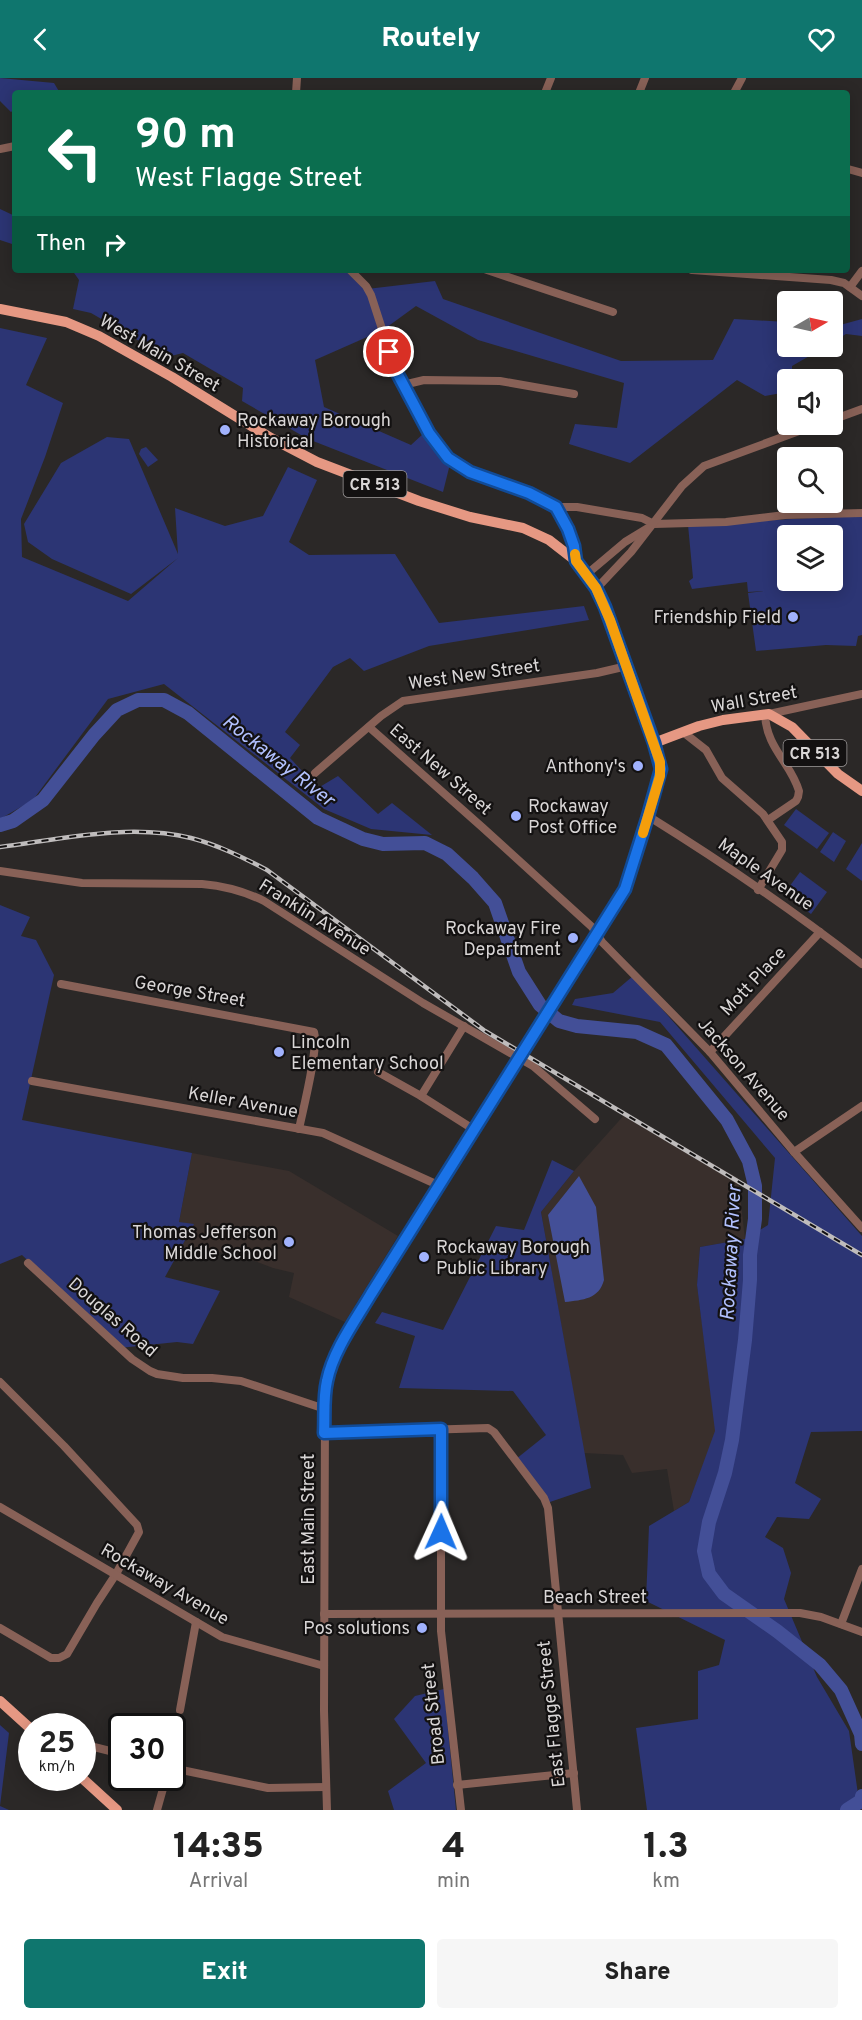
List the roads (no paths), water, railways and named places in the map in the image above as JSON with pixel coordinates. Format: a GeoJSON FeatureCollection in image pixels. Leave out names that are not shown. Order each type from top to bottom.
{"type":"FeatureCollection","features":[{"type":"Feature","properties":{"kind":"main road","name":"West Main Street"},"geometry":{"type":"LineString","coordinates":[[0,309],[66,322],[85,329],[172,377],[291,450],[317,462],[419,501],[470,517],[523,528],[549,540],[576,561],[596,588],[610,620],[654,743]]}},
{"type":"Feature","properties":{"kind":"main road","name":"Wall Street"},"geometry":{"type":"LineString","coordinates":[[654,743],[723,720],[767,714]]}},
{"type":"Feature","properties":{"kind":"main road","name":"CR 513"},"geometry":{"type":"LineString","coordinates":[[767,714],[792,727],[838,774],[862,790]]}},
{"type":"Feature","properties":{"kind":"main road"},"geometry":{"type":"LineString","coordinates":[[0,1701],[18,1717]]}},
{"type":"Feature","properties":{"kind":"main road"},"geometry":{"type":"LineString","coordinates":[[96,1791],[117,1810]]}},
{"type":"Feature","properties":{"kind":"street"},"geometry":{"type":"LineString","coordinates":[[850,287],[862,271]]}},
{"type":"Feature","properties":{"kind":"street"},"geometry":{"type":"LineString","coordinates":[[353,273],[366,286],[371,295],[395,369],[429,433],[448,458],[470,472],[529,493],[556,507],[577,507],[642,518],[654,524],[726,522],[774,516],[862,513]]}},
{"type":"Feature","properties":{"kind":"street"},"geometry":{"type":"LineString","coordinates":[[496,273],[613,312]]}},
{"type":"Feature","properties":{"kind":"street"},"geometry":{"type":"LineString","coordinates":[[765,273],[837,281],[862,296]]}},
{"type":"Feature","properties":{"kind":"street"},"geometry":{"type":"LineString","coordinates":[[403,385],[424,380],[500,381],[574,394]]}},
{"type":"Feature","properties":{"kind":"street"},"geometry":{"type":"LineString","coordinates":[[843,416],[862,409]]}},
{"type":"Feature","properties":{"kind":"street"},"geometry":{"type":"LineString","coordinates":[[596,588],[654,524],[682,486],[704,466],[788,435]]}},
{"type":"Feature","properties":{"kind":"street"},"geometry":{"type":"LineString","coordinates":[[556,507],[568,529],[576,561]]}},
{"type":"Feature","properties":{"kind":"street"},"geometry":{"type":"LineString","coordinates":[[586,574],[625,542],[654,524]]}},
{"type":"Feature","properties":{"kind":"street","name":"West New Street"},"geometry":{"type":"LineString","coordinates":[[315,773],[381,716],[403,701],[597,674],[627,666]]}},
{"type":"Feature","properties":{"kind":"street","name":"Wall Street"},"geometry":{"type":"LineString","coordinates":[[767,714],[862,694]]}},
{"type":"Feature","properties":{"kind":"street"},"geometry":{"type":"LineString","coordinates":[[792,727],[793,710]]}},
{"type":"Feature","properties":{"kind":"street"},"geometry":{"type":"LineString","coordinates":[[767,714],[765,723],[771,742],[799,791],[796,801],[768,820]]}},
{"type":"Feature","properties":{"kind":"street","name":"East New Street"},"geometry":{"type":"LineString","coordinates":[[369,727],[482,827],[597,934]]}},
{"type":"Feature","properties":{"kind":"street"},"geometry":{"type":"LineString","coordinates":[[683,732],[706,750],[722,778],[768,820],[783,845],[758,890]]}},
{"type":"Feature","properties":{"kind":"street","name":"East Main Street"},"geometry":{"type":"LineString","coordinates":[[327,1810],[324,1666],[324,1433],[327,1382],[339,1351],[371,1294],[625,889],[661,769],[654,743]]}},
{"type":"Feature","properties":{"kind":"street","name":"Maple Avenue"},"geometry":{"type":"LineString","coordinates":[[648,816],[716,859],[862,964]]}},
{"type":"Feature","properties":{"kind":"street","name":"Franklin Avenue"},"geometry":{"type":"LineString","coordinates":[[0,871],[69,882],[202,884],[242,891],[264,902],[414,997],[533,1066],[595,1119]]}},
{"type":"Feature","properties":{"kind":"street","name":"Mott Place"},"geometry":{"type":"LineString","coordinates":[[710,1052],[820,932]]}},
{"type":"Feature","properties":{"kind":"street","name":"Jackson Avenue"},"geometry":{"type":"LineString","coordinates":[[597,934],[602,942],[710,1052],[862,1228]]}},
{"type":"Feature","properties":{"kind":"street","name":"George Street"},"geometry":{"type":"LineString","coordinates":[[61,984],[314,1032],[316,1037],[299,1129]]}},
{"type":"Feature","properties":{"kind":"street"},"geometry":{"type":"LineString","coordinates":[[421,1095],[464,1026]]}},
{"type":"Feature","properties":{"kind":"street"},"geometry":{"type":"LineString","coordinates":[[378,1072],[421,1095],[473,1129]]}},
{"type":"Feature","properties":{"kind":"street","name":"Keller Avenue"},"geometry":{"type":"LineString","coordinates":[[32,1081],[323,1133],[438,1185]]}},
{"type":"Feature","properties":{"kind":"street"},"geometry":{"type":"LineString","coordinates":[[794,1152],[862,1106]]}},
{"type":"Feature","properties":{"kind":"street","name":"Douglas Road"},"geometry":{"type":"LineString","coordinates":[[28,1263],[132,1359],[150,1371],[170,1377],[241,1381],[325,1409]]}},
{"type":"Feature","properties":{"kind":"street"},"geometry":{"type":"LineString","coordinates":[[0,1382],[64,1446],[137,1525],[139,1532],[67,1654],[59,1658],[51,1658],[0,1628]]}},
{"type":"Feature","properties":{"kind":"street","name":"East Flagge Street"},"geometry":{"type":"LineString","coordinates":[[441,1429],[485,1427],[491,1429],[544,1498],[548,1509],[577,1810]]}},
{"type":"Feature","properties":{"kind":"street"},"geometry":{"type":"LineString","coordinates":[[324,1433],[441,1429]]}},
{"type":"Feature","properties":{"kind":"street","name":"Broad Street"},"geometry":{"type":"LineString","coordinates":[[441,1429],[441,1614],[444,1674],[460,1810]]}},
{"type":"Feature","properties":{"kind":"street","name":"Rockaway Avenue"},"geometry":{"type":"LineString","coordinates":[[0,1507],[222,1637],[324,1666]]}},
{"type":"Feature","properties":{"kind":"street"},"geometry":{"type":"LineString","coordinates":[[841,1624],[862,1569]]}},
{"type":"Feature","properties":{"kind":"street","name":"Beach Street"},"geometry":{"type":"LineString","coordinates":[[324,1614],[800,1612],[862,1632]]}},
{"type":"Feature","properties":{"kind":"street"},"geometry":{"type":"LineString","coordinates":[[180,1710],[196,1622]]}},
{"type":"Feature","properties":{"kind":"street"},"geometry":{"type":"LineString","coordinates":[[186,1771],[268,1788],[326,1787]]}},
{"type":"Feature","properties":{"kind":"street"},"geometry":{"type":"LineString","coordinates":[[457,1785],[574,1773]]}},
{"type":"Feature","properties":{"kind":"street"},"geometry":{"type":"LineString","coordinates":[[157,1810],[162,1791]]}},
{"type":"Feature","properties":{"kind":"waterway","name":"Rockaway River"},"geometry":{"type":"LineString","coordinates":[[0,825],[13,821],[43,800],[94,735],[117,710],[138,700],[164,700],[188,713],[318,818],[363,839],[383,844],[425,843],[447,854],[495,903],[519,972],[540,1005],[559,1021],[577,1026],[637,1032],[666,1045],[727,1120],[749,1161],[755,1186],[755,1219],[750,1255],[745,1340],[732,1440],[725,1473],[709,1522],[704,1551],[709,1574],[724,1594],[820,1665],[841,1690],[861,1734],[862,1744]]}},
{"type":"Feature","properties":{"kind":"waterway","name":"Rockaway River"},"geometry":{"type":"LineString","coordinates":[[847,1810],[861,1801],[862,1796]]}},
{"type":"Feature","properties":{"kind":"railway"},"geometry":{"type":"LineString","coordinates":[[0,847],[96,834],[144,832],[191,838],[239,856],[267,870],[485,1031],[862,1255]]}},
{"type":"Feature","properties":{"kind":"place","name":"Rockaway Borough Historical"},"geometry":{"type":"Point","coordinates":[225,430]}},
{"type":"Feature","properties":{"kind":"place","name":"Friendship Field"},"geometry":{"type":"Point","coordinates":[793,617]}},
{"type":"Feature","properties":{"kind":"place","name":"Anthony's"},"geometry":{"type":"Point","coordinates":[638,766]}},
{"type":"Feature","properties":{"kind":"place","name":"Rockaway Post Office"},"geometry":{"type":"Point","coordinates":[516,816]}},
{"type":"Feature","properties":{"kind":"place","name":"Rockaway Fire Department"},"geometry":{"type":"Point","coordinates":[573,938]}},
{"type":"Feature","properties":{"kind":"place","name":"Lincoln Elementary School"},"geometry":{"type":"Point","coordinates":[279,1052]}},
{"type":"Feature","properties":{"kind":"place","name":"Thomas Jefferson Middle School"},"geometry":{"type":"Point","coordinates":[289,1242]}},
{"type":"Feature","properties":{"kind":"place","name":"Rockaway Borough Public Library"},"geometry":{"type":"Point","coordinates":[424,1257]}},
{"type":"Feature","properties":{"kind":"place","name":"Pos solutions"},"geometry":{"type":"Point","coordinates":[422,1628]}}]}
